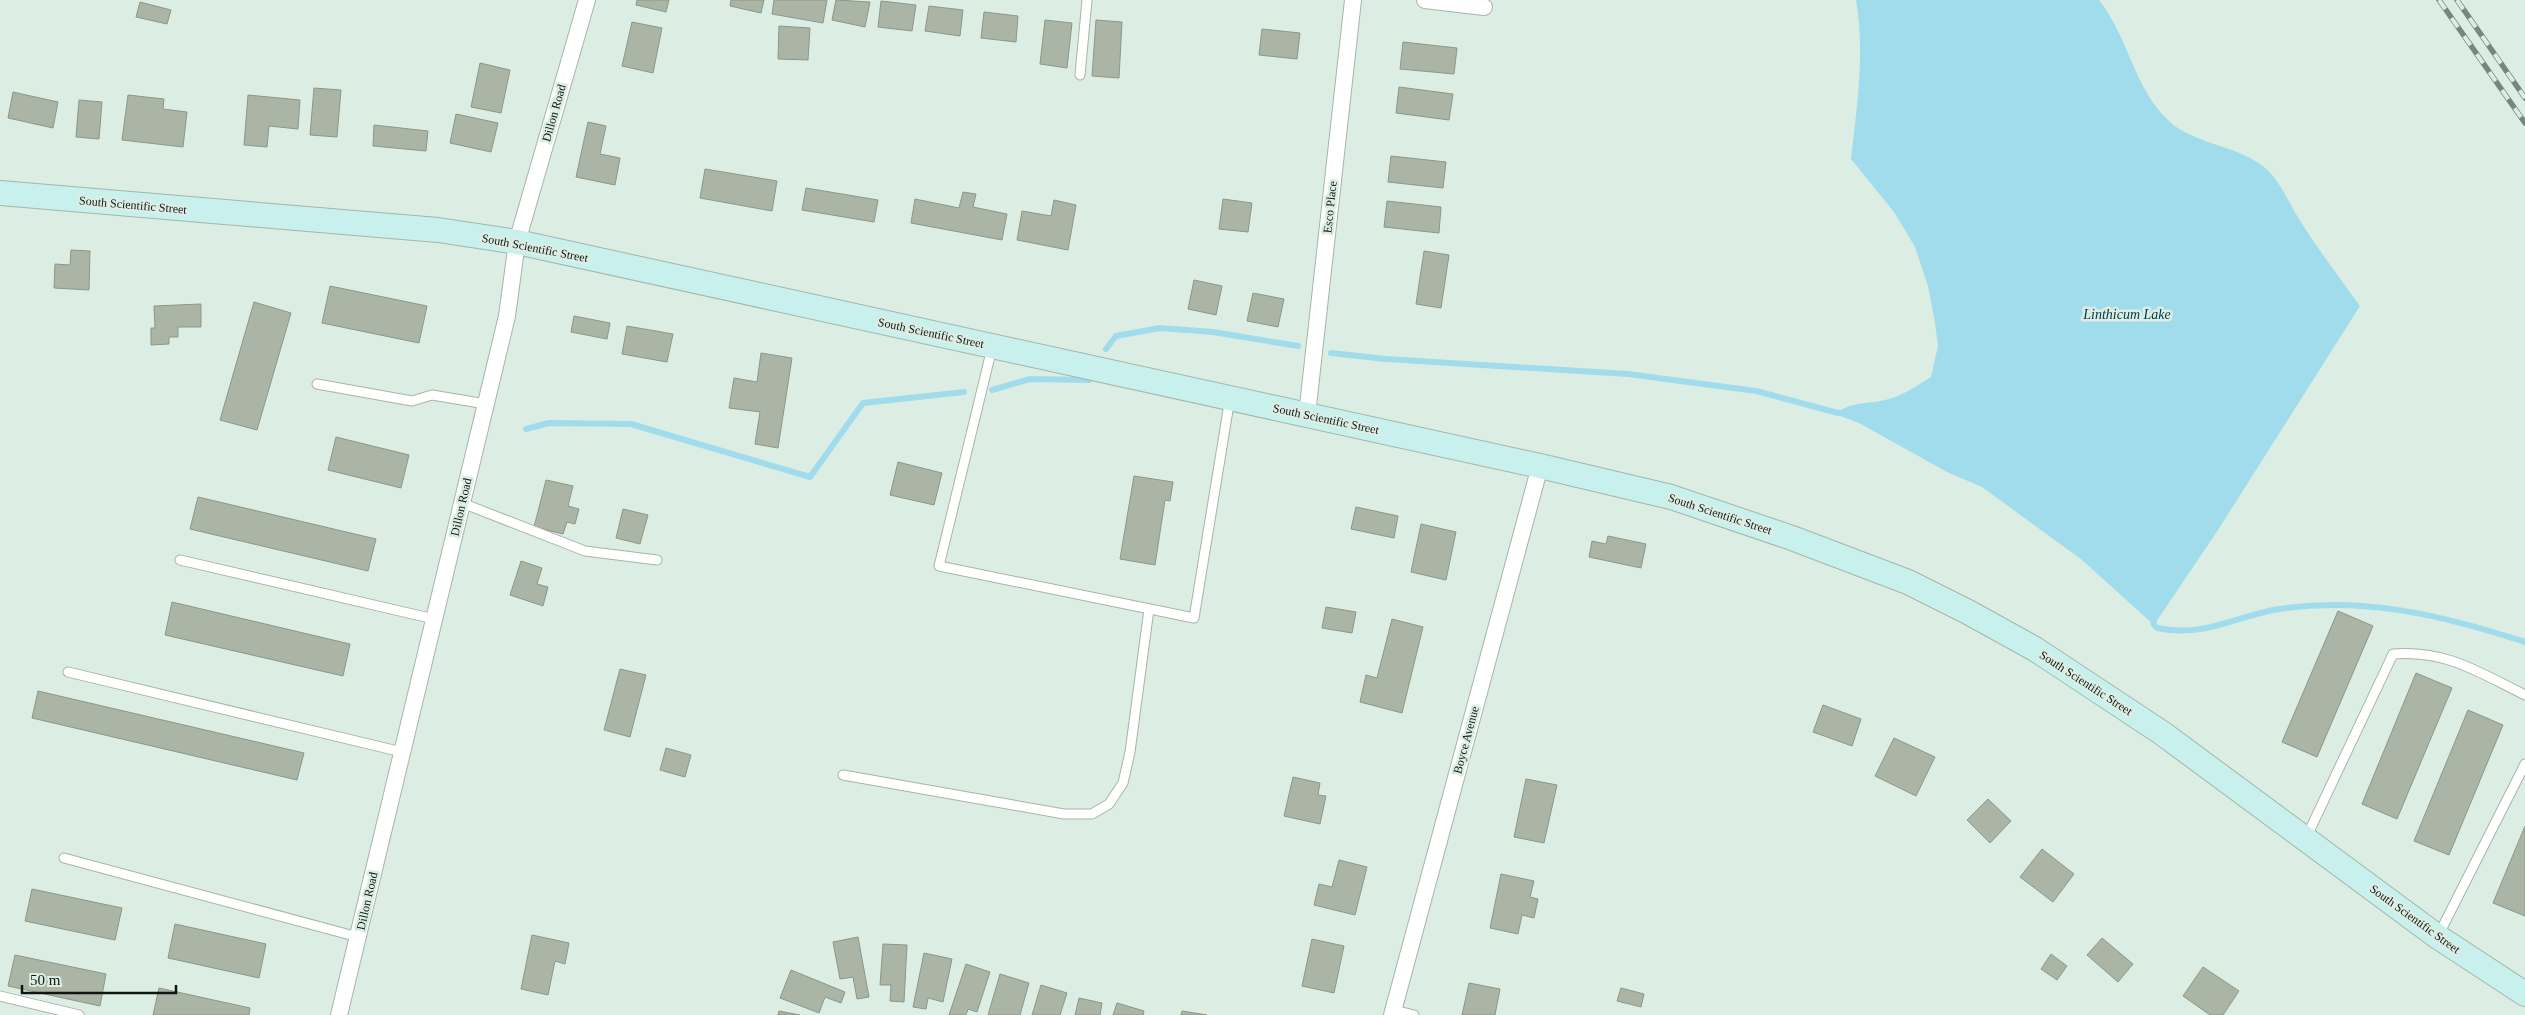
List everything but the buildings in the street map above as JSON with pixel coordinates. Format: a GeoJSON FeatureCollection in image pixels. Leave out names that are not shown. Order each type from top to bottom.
{"type":"FeatureCollection","features":[{"type":"Feature","properties":{"kind":"street","name":"Dillon Road"},"geometry":{"type":"LineString","coordinates":[[339,1015],[507,316],[516,242],[587,0]]}},
{"type":"Feature","properties":{"kind":"street","name":"Esco Place"},"geometry":{"type":"LineString","coordinates":[[1307,415],[1353,0]]}},
{"type":"Feature","properties":{"kind":"street"},"geometry":{"type":"LineString","coordinates":[[1425,0],[1484,8]]}},
{"type":"Feature","properties":{"kind":"street","name":"South Scientific Street"},"geometry":{"type":"LineString","coordinates":[[0,193],[438,230],[516,242],[1540,466],[1671,497],[1792,538],[1908,582],[2035,649],[2162,733],[2438,937],[2525,994]]}},
{"type":"Feature","properties":{"kind":"street","name":"Boyce Avenue"},"geometry":{"type":"LineString","coordinates":[[1393,1012],[1540,466]]}},
{"type":"Feature","properties":{"kind":"lane"},"geometry":{"type":"LineString","coordinates":[[1080,75],[1087,0]]}},
{"type":"Feature","properties":{"kind":"lane"},"geometry":{"type":"LineString","coordinates":[[992,346],[939,566],[1194,618],[1230,398]]}},
{"type":"Feature","properties":{"kind":"lane"},"geometry":{"type":"LineString","coordinates":[[317,384],[412,400],[432,395],[486,404]]}},
{"type":"Feature","properties":{"kind":"lane"},"geometry":{"type":"LineString","coordinates":[[462,503],[585,551],[657,560]]}},
{"type":"Feature","properties":{"kind":"lane"},"geometry":{"type":"LineString","coordinates":[[180,560],[434,619]]}},
{"type":"Feature","properties":{"kind":"lane"},"geometry":{"type":"LineString","coordinates":[[843,775],[1064,814],[1092,814],[1109,804],[1123,783],[1130,752],[1149,609]]}},
{"type":"Feature","properties":{"kind":"lane"},"geometry":{"type":"LineString","coordinates":[[2306,838],[2393,654],[2414,652],[2450,659],[2525,695]]}},
{"type":"Feature","properties":{"kind":"lane"},"geometry":{"type":"LineString","coordinates":[[68,672],[402,752]]}},
{"type":"Feature","properties":{"kind":"lane"},"geometry":{"type":"LineString","coordinates":[[2438,937],[2525,764]]}},
{"type":"Feature","properties":{"kind":"lane"},"geometry":{"type":"LineString","coordinates":[[64,858],[358,937]]}},
{"type":"Feature","properties":{"kind":"lane"},"geometry":{"type":"LineString","coordinates":[[0,996],[78,1015]]}},
{"type":"Feature","properties":{"kind":"lane"},"geometry":{"type":"LineString","coordinates":[[1393,1012],[1414,1015]]}},
{"type":"Feature","properties":{"kind":"water","name":"Linthicum Lake"},"geometry":{"type":"Polygon","coordinates":[[[1856,0],[2099,0],[2117,29],[2147,93],[2156,107],[2177,127],[2199,138],[2247,156],[2265,167],[2277,181],[2322,254],[2360,306],[2218,530],[2154,625],[2082,560],[1982,487],[1947,472],[1859,423],[1835,414],[1855,405],[1895,397],[1931,377],[1938,346],[1928,286],[1915,247],[1894,212],[1851,159],[1858,99],[1860,60],[1859,20],[1856,0]]]}},
{"type":"Feature","properties":{"kind":"waterway"},"geometry":{"type":"LineString","coordinates":[[1106,349],[1116,336],[1160,328],[1213,332],[1298,346]]}},
{"type":"Feature","properties":{"kind":"waterway"},"geometry":{"type":"LineString","coordinates":[[1331,353],[1386,359],[1628,374],[1756,391],[1838,413],[1846,413]]}},
{"type":"Feature","properties":{"kind":"waterway"},"geometry":{"type":"LineString","coordinates":[[992,390],[1030,379],[1089,380]]}},
{"type":"Feature","properties":{"kind":"waterway"},"geometry":{"type":"LineString","coordinates":[[526,429],[549,423],[631,424],[810,477],[863,403],[964,392]]}},
{"type":"Feature","properties":{"kind":"waterway"},"geometry":{"type":"LineString","coordinates":[[2153,619],[2154,625],[2157,628],[2191,630],[2220,625],[2279,609],[2342,605],[2404,611],[2434,617],[2525,642]]}},
{"type":"Feature","properties":{"kind":"railway"},"geometry":{"type":"LineString","coordinates":[[2439,0],[2525,123]]}},
{"type":"Feature","properties":{"kind":"railway"},"geometry":{"type":"LineString","coordinates":[[2457,0],[2525,98]]}}]}
